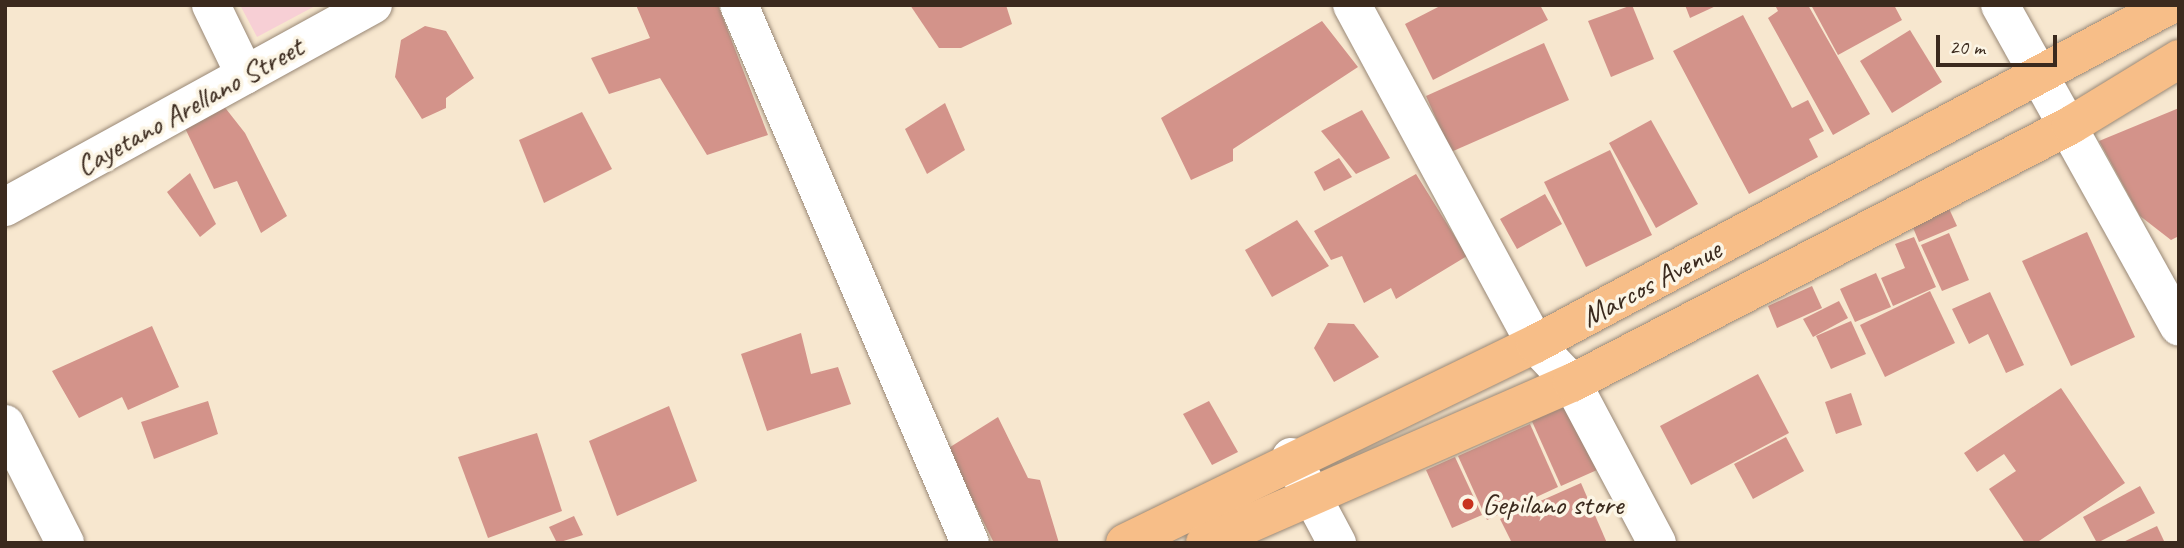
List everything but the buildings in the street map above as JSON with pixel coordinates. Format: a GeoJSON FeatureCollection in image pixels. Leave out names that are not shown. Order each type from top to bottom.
{"type":"FeatureCollection","features":[{"type":"Feature","properties":{"kind":"main road","name":"Marcos Avenue"},"geometry":{"type":"LineString","coordinates":[[1125,543],[1291,457],[1535,344],[2043,77],[2170,5]]}},
{"type":"Feature","properties":{"kind":"main road","name":"Marcos Avenue"},"geometry":{"type":"LineString","coordinates":[[1205,543],[1308,492],[1572,383],[2071,125],[2179,59]]}},
{"type":"Feature","properties":{"kind":"street"},"geometry":{"type":"LineString","coordinates":[[211,5],[245,75]]}},
{"type":"Feature","properties":{"kind":"street","name":"Cayetano Arellano Street"},"geometry":{"type":"LineString","coordinates":[[5,206],[373,5]]}},
{"type":"Feature","properties":{"kind":"street"},"geometry":{"type":"LineString","coordinates":[[739,5],[970,543]]}},
{"type":"Feature","properties":{"kind":"street"},"geometry":{"type":"LineString","coordinates":[[1352,5],[1535,344],[1572,383],[1657,543]]}},
{"type":"Feature","properties":{"kind":"street"},"geometry":{"type":"LineString","coordinates":[[2000,5],[2071,125],[2179,326]]}},
{"type":"Feature","properties":{"kind":"street"},"geometry":{"type":"LineString","coordinates":[[5,424],[65,543]]}},
{"type":"Feature","properties":{"kind":"street"},"geometry":{"type":"LineString","coordinates":[[1291,457],[1337,543]]}},
{"type":"Feature","properties":{"kind":"shaded area"},"geometry":{"type":"Polygon","coordinates":[[[240,5],[317,5],[257,37],[240,5]]]}},
{"type":"Feature","properties":{"kind":"place","name":"Gepilano store"},"geometry":{"type":"Point","coordinates":[1468,504]}}]}
